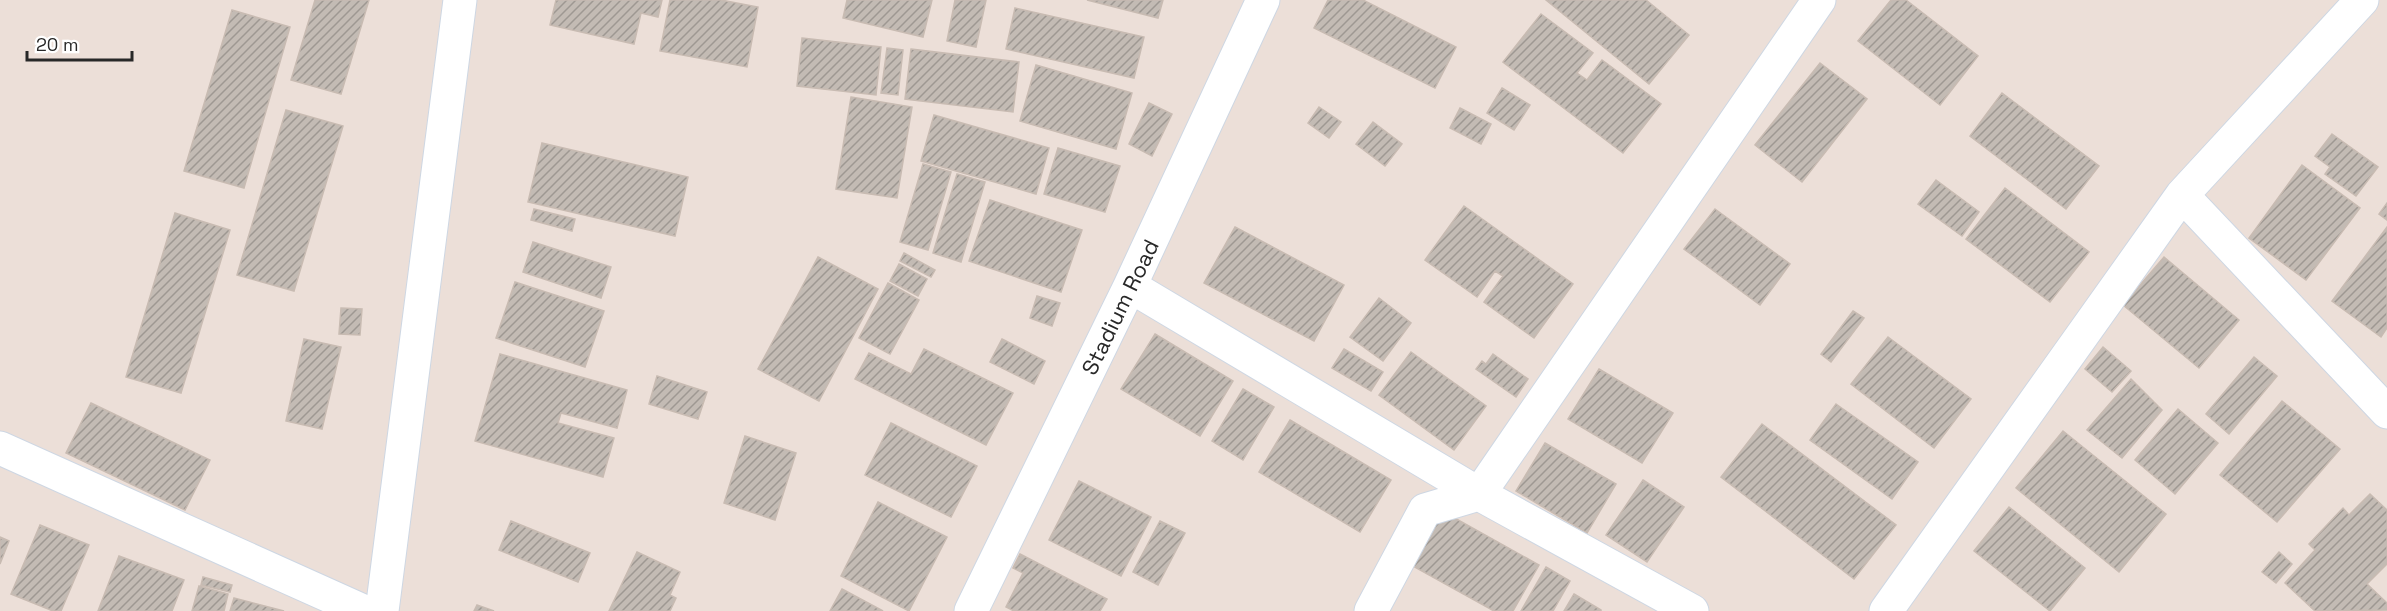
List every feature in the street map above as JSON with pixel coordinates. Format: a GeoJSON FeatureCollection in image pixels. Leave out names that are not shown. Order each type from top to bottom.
{"type":"FeatureCollection","features":[{"type":"Feature","properties":{"kind":"street"},"geometry":{"type":"LineString","coordinates":[[382,611],[460,0]]}},
{"type":"Feature","properties":{"kind":"street","name":"Stadium Road"},"geometry":{"type":"LineString","coordinates":[[971,611],[1131,286],[1263,0]]}},
{"type":"Feature","properties":{"kind":"street"},"geometry":{"type":"LineString","coordinates":[[1371,611],[1425,510],[1479,494],[1819,0]]}},
{"type":"Feature","properties":{"kind":"street"},"geometry":{"type":"LineString","coordinates":[[1886,611],[2182,195],[2362,0]]}},
{"type":"Feature","properties":{"kind":"street"},"geometry":{"type":"LineString","coordinates":[[2182,195],[2387,412]]}},
{"type":"Feature","properties":{"kind":"street"},"geometry":{"type":"LineString","coordinates":[[1131,286],[1479,494],[1692,611]]}},
{"type":"Feature","properties":{"kind":"street"},"geometry":{"type":"LineString","coordinates":[[0,448],[363,611]]}},
{"type":"Feature","properties":{"kind":"building"},"geometry":{"type":"Polygon","coordinates":[[[315,0],[369,0],[341,94],[291,80],[315,0]]]}},
{"type":"Feature","properties":{"kind":"building"},"geometry":{"type":"Polygon","coordinates":[[[556,0],[662,0],[658,17],[641,13],[634,44],[550,25],[556,0]]]}},
{"type":"Feature","properties":{"kind":"building"},"geometry":{"type":"Polygon","coordinates":[[[670,0],[721,0],[758,7],[747,67],[660,51],[670,0]]]}},
{"type":"Feature","properties":{"kind":"building"},"geometry":{"type":"Polygon","coordinates":[[[847,0],[932,0],[923,37],[843,18],[847,0]]]}},
{"type":"Feature","properties":{"kind":"building"},"geometry":{"type":"Polygon","coordinates":[[[955,0],[986,0],[976,47],[947,41],[955,0]]]}},
{"type":"Feature","properties":{"kind":"building"},"geometry":{"type":"Polygon","coordinates":[[[1087,0],[1163,0],[1158,18],[1087,0]]]}},
{"type":"Feature","properties":{"kind":"building"},"geometry":{"type":"Polygon","coordinates":[[[1328,0],[1363,0],[1456,47],[1435,88],[1314,28],[1328,0]]]}},
{"type":"Feature","properties":{"kind":"building"},"geometry":{"type":"Polygon","coordinates":[[[1546,0],[1646,0],[1689,35],[1649,84],[1546,0]]]}},
{"type":"Feature","properties":{"kind":"building"},"geometry":{"type":"Polygon","coordinates":[[[1891,0],[1906,0],[1978,56],[1940,105],[1858,41],[1891,0]]]}},
{"type":"Feature","properties":{"kind":"building"},"geometry":{"type":"Polygon","coordinates":[[[1015,8],[1144,37],[1134,78],[1006,49],[1015,8]]]}},
{"type":"Feature","properties":{"kind":"building"},"geometry":{"type":"Polygon","coordinates":[[[232,10],[290,27],[244,188],[184,171],[232,10]]]}},
{"type":"Feature","properties":{"kind":"building"},"geometry":{"type":"Polygon","coordinates":[[[1541,14],[1593,53],[1577,73],[1587,80],[1602,60],[1661,104],[1623,153],[1503,62],[1541,14]]]}},
{"type":"Feature","properties":{"kind":"building"},"geometry":{"type":"Polygon","coordinates":[[[802,38],[881,47],[876,95],[797,86],[802,38]]]}},
{"type":"Feature","properties":{"kind":"building"},"geometry":{"type":"Polygon","coordinates":[[[887,48],[903,50],[898,95],[881,93],[887,48]]]}},
{"type":"Feature","properties":{"kind":"building"},"geometry":{"type":"Polygon","coordinates":[[[911,49],[1019,62],[1013,112],[905,99],[911,49]]]}},
{"type":"Feature","properties":{"kind":"building"},"geometry":{"type":"Polygon","coordinates":[[[1820,63],[1867,99],[1802,182],[1755,145],[1820,63]]]}},
{"type":"Feature","properties":{"kind":"building"},"geometry":{"type":"Polygon","coordinates":[[[1036,65],[1132,93],[1116,149],[1020,121],[1036,65]]]}},
{"type":"Feature","properties":{"kind":"building"},"geometry":{"type":"Polygon","coordinates":[[[1502,88],[1530,105],[1514,130],[1487,113],[1502,88]]]}},
{"type":"Feature","properties":{"kind":"building"},"geometry":{"type":"Polygon","coordinates":[[[2002,93],[2099,166],[2066,209],[1970,136],[2002,93]]]}},
{"type":"Feature","properties":{"kind":"building"},"geometry":{"type":"Polygon","coordinates":[[[851,97],[912,107],[897,198],[836,189],[851,97]]]}},
{"type":"Feature","properties":{"kind":"building"},"geometry":{"type":"Polygon","coordinates":[[[1149,103],[1172,114],[1152,156],[1129,144],[1149,103]]]}},
{"type":"Feature","properties":{"kind":"building"},"geometry":{"type":"Polygon","coordinates":[[[1319,107],[1341,122],[1329,138],[1308,123],[1319,107]]]}},
{"type":"Feature","properties":{"kind":"building"},"geometry":{"type":"Polygon","coordinates":[[[1460,108],[1491,124],[1481,144],[1450,128],[1460,108]]]}},
{"type":"Feature","properties":{"kind":"building"},"geometry":{"type":"Polygon","coordinates":[[[286,110],[343,126],[294,291],[237,275],[286,110]]]}},
{"type":"Feature","properties":{"kind":"building"},"geometry":{"type":"Polygon","coordinates":[[[934,115],[1049,148],[1036,194],[921,161],[934,115]]]}},
{"type":"Feature","properties":{"kind":"building"},"geometry":{"type":"Polygon","coordinates":[[[1373,122],[1402,144],[1385,166],[1356,144],[1373,122]]]}},
{"type":"Feature","properties":{"kind":"building"},"geometry":{"type":"Polygon","coordinates":[[[2332,134],[2378,167],[2356,196],[2325,174],[2330,167],[2315,156],[2332,134]]]}},
{"type":"Feature","properties":{"kind":"building"},"geometry":{"type":"Polygon","coordinates":[[[542,143],[688,177],[675,236],[528,202],[542,143]]]}},
{"type":"Feature","properties":{"kind":"building"},"geometry":{"type":"Polygon","coordinates":[[[1058,148],[1120,166],[1105,212],[1044,194],[1058,148]]]}},
{"type":"Feature","properties":{"kind":"building"},"geometry":{"type":"Polygon","coordinates":[[[923,164],[951,172],[928,250],[900,242],[923,164]]]}},
{"type":"Feature","properties":{"kind":"building"},"geometry":{"type":"Polygon","coordinates":[[[2302,165],[2360,208],[2306,280],[2249,238],[2302,165]]]}},
{"type":"Feature","properties":{"kind":"building"},"geometry":{"type":"Polygon","coordinates":[[[957,174],[985,182],[961,262],[933,253],[957,174]]]}},
{"type":"Feature","properties":{"kind":"building"},"geometry":{"type":"Polygon","coordinates":[[[1936,180],[1979,212],[1962,236],[1918,204],[1936,180]]]}},
{"type":"Feature","properties":{"kind":"building"},"geometry":{"type":"Polygon","coordinates":[[[2005,188],[2089,252],[2050,302],[1966,239],[2005,188]]]}},
{"type":"Feature","properties":{"kind":"building"},"geometry":{"type":"Polygon","coordinates":[[[990,200],[1082,230],[1061,292],[969,261],[990,200]]]}},
{"type":"Feature","properties":{"kind":"building"},"geometry":{"type":"Polygon","coordinates":[[[2387,203],[2387,220],[2379,214],[2387,203]]]}},
{"type":"Feature","properties":{"kind":"building"},"geometry":{"type":"Polygon","coordinates":[[[1464,206],[1573,284],[1534,338],[1484,302],[1503,276],[1495,271],[1477,297],[1425,260],[1464,206]]]}},
{"type":"Feature","properties":{"kind":"building"},"geometry":{"type":"Polygon","coordinates":[[[534,209],[575,219],[572,231],[531,220],[534,209]]]}},
{"type":"Feature","properties":{"kind":"building"},"geometry":{"type":"Polygon","coordinates":[[[1715,209],[1790,264],[1760,305],[1684,249],[1715,209]]]}},
{"type":"Feature","properties":{"kind":"building"},"geometry":{"type":"Polygon","coordinates":[[[175,213],[230,230],[181,393],[126,377],[175,213]]]}},
{"type":"Feature","properties":{"kind":"building"},"geometry":{"type":"Polygon","coordinates":[[[1235,227],[1344,285],[1314,341],[1204,283],[1235,227]]]}},
{"type":"Feature","properties":{"kind":"building"},"geometry":{"type":"Polygon","coordinates":[[[2387,227],[2387,328],[2381,337],[2332,301],[2387,227]]]}},
{"type":"Feature","properties":{"kind":"building"},"geometry":{"type":"Polygon","coordinates":[[[533,242],[611,267],[601,298],[523,272],[533,242]]]}},
{"type":"Feature","properties":{"kind":"building"},"geometry":{"type":"Polygon","coordinates":[[[904,253],[935,270],[931,277],[900,261],[904,253]]]}},
{"type":"Feature","properties":{"kind":"building"},"geometry":{"type":"Polygon","coordinates":[[[818,257],[878,289],[819,401],[758,369],[818,257]]]}},
{"type":"Feature","properties":{"kind":"building"},"geometry":{"type":"Polygon","coordinates":[[[2164,257],[2239,320],[2199,368],[2123,305],[2164,257]]]}},
{"type":"Feature","properties":{"kind":"building"},"geometry":{"type":"Polygon","coordinates":[[[899,264],[927,279],[918,296],[890,281],[899,264]]]}},
{"type":"Feature","properties":{"kind":"building"},"geometry":{"type":"Polygon","coordinates":[[[515,282],[604,311],[585,367],[496,338],[515,282]]]}},
{"type":"Feature","properties":{"kind":"building"},"geometry":{"type":"Polygon","coordinates":[[[888,283],[919,300],[890,354],[859,338],[888,283]]]}},
{"type":"Feature","properties":{"kind":"building"},"geometry":{"type":"Polygon","coordinates":[[[1037,296],[1060,303],[1052,326],[1030,318],[1037,296]]]}},
{"type":"Feature","properties":{"kind":"building"},"geometry":{"type":"Polygon","coordinates":[[[1379,298],[1411,323],[1383,361],[1350,337],[1379,298]]]}},
{"type":"Feature","properties":{"kind":"building"},"geometry":{"type":"Polygon","coordinates":[[[341,308],[362,309],[360,335],[339,334],[341,308]]]}},
{"type":"Feature","properties":{"kind":"building"},"geometry":{"type":"Polygon","coordinates":[[[1853,311],[1864,318],[1831,362],[1821,354],[1853,311]]]}},
{"type":"Feature","properties":{"kind":"building"},"geometry":{"type":"Polygon","coordinates":[[[1155,334],[1233,381],[1200,436],[1121,389],[1155,334]]]}},
{"type":"Feature","properties":{"kind":"building"},"geometry":{"type":"Polygon","coordinates":[[[1888,337],[1971,399],[1934,448],[1851,384],[1888,337]]]}},
{"type":"Feature","properties":{"kind":"building"},"geometry":{"type":"Polygon","coordinates":[[[304,339],[341,347],[322,429],[286,421],[304,339]]]}},
{"type":"Feature","properties":{"kind":"building"},"geometry":{"type":"Polygon","coordinates":[[[1002,339],[1045,361],[1034,384],[990,362],[1002,339]]]}},
{"type":"Feature","properties":{"kind":"building"},"geometry":{"type":"Polygon","coordinates":[[[2103,347],[2131,371],[2112,392],[2085,369],[2103,347]]]}},
{"type":"Feature","properties":{"kind":"building"},"geometry":{"type":"Polygon","coordinates":[[[924,349],[1013,393],[986,445],[855,379],[869,353],[911,374],[924,349]]]}},
{"type":"Feature","properties":{"kind":"building"},"geometry":{"type":"Polygon","coordinates":[[[1344,349],[1383,372],[1371,391],[1332,368],[1344,349]]]}},
{"type":"Feature","properties":{"kind":"building"},"geometry":{"type":"Polygon","coordinates":[[[1411,352],[1486,406],[1454,450],[1379,395],[1411,352]]]}},
{"type":"Feature","properties":{"kind":"building"},"geometry":{"type":"Polygon","coordinates":[[[500,354],[627,390],[617,428],[561,413],[558,423],[614,438],[603,477],[475,441],[500,354]]]}},
{"type":"Feature","properties":{"kind":"building"},"geometry":{"type":"Polygon","coordinates":[[[1493,354],[1528,379],[1516,397],[1476,369],[1482,361],[1486,364],[1493,354]]]}},
{"type":"Feature","properties":{"kind":"building"},"geometry":{"type":"Polygon","coordinates":[[[2254,357],[2277,376],[2229,434],[2206,414],[2254,357]]]}},
{"type":"Feature","properties":{"kind":"building"},"geometry":{"type":"Polygon","coordinates":[[[1599,369],[1673,413],[1642,463],[1568,419],[1599,369]]]}},
{"type":"Feature","properties":{"kind":"building"},"geometry":{"type":"Polygon","coordinates":[[[657,376],[707,392],[698,419],[649,404],[657,376]]]}},
{"type":"Feature","properties":{"kind":"building"},"geometry":{"type":"Polygon","coordinates":[[[2131,379],[2162,410],[2122,458],[2087,430],[2131,379]]]}},
{"type":"Feature","properties":{"kind":"building"},"geometry":{"type":"Polygon","coordinates":[[[1243,389],[1274,407],[1243,460],[1212,441],[1243,389]]]}},
{"type":"Feature","properties":{"kind":"building"},"geometry":{"type":"Polygon","coordinates":[[[2282,401],[2340,449],[2277,522],[2220,475],[2282,401]]]}},
{"type":"Feature","properties":{"kind":"building"},"geometry":{"type":"Polygon","coordinates":[[[91,403],[210,460],[185,510],[66,453],[91,403]]]}},
{"type":"Feature","properties":{"kind":"building"},"geometry":{"type":"Polygon","coordinates":[[[1836,404],[1918,462],[1892,499],[1810,440],[1836,404]]]}},
{"type":"Feature","properties":{"kind":"building"},"geometry":{"type":"Polygon","coordinates":[[[2178,409],[2218,443],[2175,494],[2135,460],[2178,409]]]}},
{"type":"Feature","properties":{"kind":"building"},"geometry":{"type":"Polygon","coordinates":[[[1290,420],[1391,480],[1360,532],[1259,472],[1290,420]]]}},
{"type":"Feature","properties":{"kind":"building"},"geometry":{"type":"Polygon","coordinates":[[[891,423],[977,466],[951,517],[865,475],[891,423]]]}},
{"type":"Feature","properties":{"kind":"building"},"geometry":{"type":"Polygon","coordinates":[[[1762,424],[1896,525],[1854,579],[1721,477],[1762,424]]]}},
{"type":"Feature","properties":{"kind":"building"},"geometry":{"type":"Polygon","coordinates":[[[2063,431],[2166,514],[2119,572],[2016,488],[2063,431]]]}},
{"type":"Feature","properties":{"kind":"building"},"geometry":{"type":"Polygon","coordinates":[[[745,436],[796,453],[775,520],[724,503],[745,436]]]}},
{"type":"Feature","properties":{"kind":"building"},"geometry":{"type":"Polygon","coordinates":[[[1545,443],[1616,484],[1587,533],[1516,491],[1545,443]]]}},
{"type":"Feature","properties":{"kind":"building"},"geometry":{"type":"Polygon","coordinates":[[[1643,480],[1684,507],[1647,562],[1606,535],[1643,480]]]}},
{"type":"Feature","properties":{"kind":"building"},"geometry":{"type":"Polygon","coordinates":[[[1079,481],[1151,517],[1121,576],[1049,540],[1079,481]]]}},
{"type":"Feature","properties":{"kind":"building"},"geometry":{"type":"Polygon","coordinates":[[[2370,494],[2387,510],[2387,564],[2367,584],[2387,603],[2387,610],[2315,611],[2285,583],[2315,550],[2309,544],[2343,508],[2349,515],[2370,494]]]}},
{"type":"Feature","properties":{"kind":"building"},"geometry":{"type":"Polygon","coordinates":[[[878,502],[947,537],[909,611],[841,576],[878,502]]]}},
{"type":"Feature","properties":{"kind":"building"},"geometry":{"type":"Polygon","coordinates":[[[2009,507],[2085,568],[2050,611],[1974,551],[2009,507]]]}},
{"type":"Feature","properties":{"kind":"building"},"geometry":{"type":"Polygon","coordinates":[[[1442,511],[1539,565],[1513,611],[1494,611],[1411,565],[1442,511]]]}},
{"type":"Feature","properties":{"kind":"building"},"geometry":{"type":"Polygon","coordinates":[[[511,521],[590,553],[578,582],[499,550],[511,521]]]}},
{"type":"Feature","properties":{"kind":"building"},"geometry":{"type":"Polygon","coordinates":[[[1160,521],[1185,533],[1158,585],[1133,572],[1160,521]]]}},
{"type":"Feature","properties":{"kind":"building"},"geometry":{"type":"Polygon","coordinates":[[[40,525],[89,545],[61,611],[53,611],[11,594],[40,525]]]}},
{"type":"Feature","properties":{"kind":"building"},"geometry":{"type":"Polygon","coordinates":[[[0,537],[9,541],[0,564],[0,537]]]}},
{"type":"Feature","properties":{"kind":"building"},"geometry":{"type":"Polygon","coordinates":[[[637,552],[680,572],[670,595],[676,598],[670,611],[609,611],[637,552]]]}},
{"type":"Feature","properties":{"kind":"building"},"geometry":{"type":"Polygon","coordinates":[[[2279,552],[2292,564],[2276,583],[2262,572],[2279,552]]]}},
{"type":"Feature","properties":{"kind":"building"},"geometry":{"type":"Polygon","coordinates":[[[1020,554],[1107,599],[1100,611],[1014,611],[1006,607],[1023,573],[1013,568],[1020,554]]]}},
{"type":"Feature","properties":{"kind":"building"},"geometry":{"type":"Polygon","coordinates":[[[119,556],[184,580],[172,611],[98,611],[119,556]]]}},
{"type":"Feature","properties":{"kind":"building"},"geometry":{"type":"Polygon","coordinates":[[[1546,567],[1570,581],[1553,611],[1521,611],[1546,567]]]}},
{"type":"Feature","properties":{"kind":"building"},"geometry":{"type":"Polygon","coordinates":[[[203,577],[232,585],[230,592],[201,585],[203,577]]]}},
{"type":"Feature","properties":{"kind":"building"},"geometry":{"type":"Polygon","coordinates":[[[199,586],[228,594],[224,611],[192,611],[199,586]]]}},
{"type":"Feature","properties":{"kind":"building"},"geometry":{"type":"Polygon","coordinates":[[[842,589],[883,611],[830,611],[842,589]]]}},
{"type":"Feature","properties":{"kind":"building"},"geometry":{"type":"Polygon","coordinates":[[[1574,594],[1601,610],[1601,611],[1564,611],[1574,594]]]}},
{"type":"Feature","properties":{"kind":"building"},"geometry":{"type":"Polygon","coordinates":[[[234,598],[284,611],[230,611],[234,598]]]}},
{"type":"Feature","properties":{"kind":"building"},"geometry":{"type":"Polygon","coordinates":[[[477,605],[494,611],[474,611],[477,605]]]}}]}
